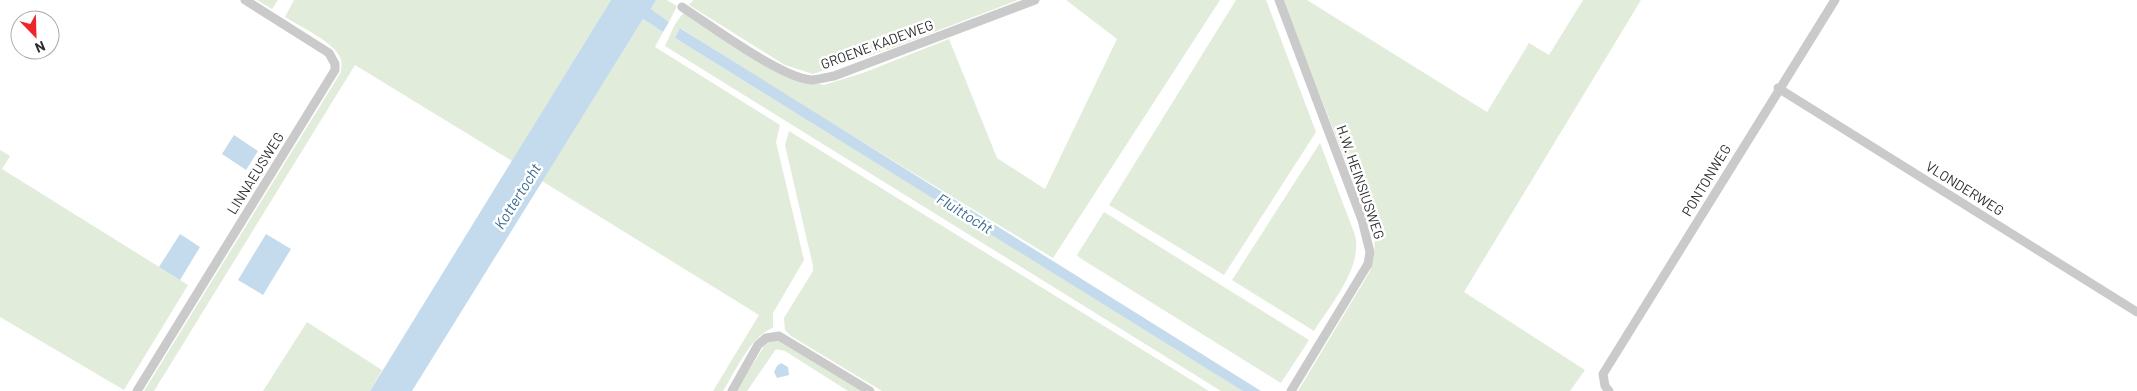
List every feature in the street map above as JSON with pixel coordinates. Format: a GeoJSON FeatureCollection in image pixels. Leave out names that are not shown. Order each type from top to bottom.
{"type":"FeatureCollection","features":[{"type":"Feature","properties":{"kind":"street","name":"LINNAEUSWEG"},"geometry":{"type":"LineString","coordinates":[[137,391],[335,70],[335,64],[329,54],[245,0]]}},
{"type":"Feature","properties":{"kind":"street","name":"GROENE KADEWEG"},"geometry":{"type":"LineString","coordinates":[[682,7],[760,58],[800,78],[813,80],[834,76],[1034,0]]}},
{"type":"Feature","properties":{"kind":"street","name":"H.W. HEINSIUSWEG"},"geometry":{"type":"LineString","coordinates":[[1279,0],[1362,220],[1370,252],[1368,264],[1291,391]]}},
{"type":"Feature","properties":{"kind":"street","name":"PONTONWEG"},"geometry":{"type":"LineString","coordinates":[[1609,391],[1605,386],[1603,374],[1778,88],[1835,0]]}},
{"type":"Feature","properties":{"kind":"street","name":"VLONDERWEG"},"geometry":{"type":"LineString","coordinates":[[1778,88],[2137,312]]}},
{"type":"Feature","properties":{"kind":"street"},"geometry":{"type":"LineString","coordinates":[[732,391],[758,344],[766,338],[779,336],[870,391]]}},
{"type":"Feature","properties":{"kind":"green space"},"geometry":{"type":"Polygon","coordinates":[[[257,0],[278,0],[272,9],[257,0]]]}},
{"type":"Feature","properties":{"kind":"green space"},"geometry":{"type":"Polygon","coordinates":[[[294,0],[611,0],[512,161],[355,65],[154,391],[144,391],[341,72],[341,60],[333,48],[285,17],[294,0]]]}},
{"type":"Feature","properties":{"kind":"green space"},"geometry":{"type":"Polygon","coordinates":[[[656,0],[667,0],[677,6],[669,22],[651,9],[656,0]]]}},
{"type":"Feature","properties":{"kind":"green space"},"geometry":{"type":"Polygon","coordinates":[[[693,0],[1018,0],[892,48],[813,74],[785,65],[689,5],[693,0]]]}},
{"type":"Feature","properties":{"kind":"green space"},"geometry":{"type":"Polygon","coordinates":[[[1066,0],[1220,0],[1053,258],[774,88],[681,28],[675,38],[1244,391],[1221,391],[665,46],[675,24],[684,12],[796,79],[824,85],[863,73],[949,39],[997,158],[1045,189],[1117,39],[1066,0]]]}},
{"type":"Feature","properties":{"kind":"green space"},"geometry":{"type":"Polygon","coordinates":[[[1236,0],[1266,0],[1316,132],[1224,275],[1109,205],[1236,0]]]}},
{"type":"Feature","properties":{"kind":"green space"},"geometry":{"type":"Polygon","coordinates":[[[1283,0],[1307,0],[1487,112],[1529,43],[1549,55],[1583,0],[1641,0],[1464,292],[1585,370],[1570,391],[1298,391],[1369,273],[1374,258],[1374,242],[1373,232],[1283,0]]]}},
{"type":"Feature","properties":{"kind":"green space"},"geometry":{"type":"Polygon","coordinates":[[[643,19],[663,32],[655,47],[780,125],[776,142],[804,260],[773,313],[773,328],[765,332],[751,346],[723,391],[713,391],[759,315],[542,181],[643,19]]]}},
{"type":"Feature","properties":{"kind":"green space"},"geometry":{"type":"Polygon","coordinates":[[[789,131],[1209,391],[882,391],[791,336],[785,330],[784,318],[813,271],[813,266],[785,145],[789,131]]]}},
{"type":"Feature","properties":{"kind":"green space"},"geometry":{"type":"Polygon","coordinates":[[[1320,143],[1355,235],[1356,247],[1354,260],[1344,285],[1314,331],[1232,280],[1320,143]]]}},
{"type":"Feature","properties":{"kind":"green space"},"geometry":{"type":"Polygon","coordinates":[[[0,150],[10,156],[2,169],[188,285],[124,390],[0,317],[0,150]]]}},
{"type":"Feature","properties":{"kind":"green space"},"geometry":{"type":"Polygon","coordinates":[[[1104,212],[1309,340],[1281,383],[1080,258],[1077,255],[1104,212]]]}},
{"type":"Feature","properties":{"kind":"green space"},"geometry":{"type":"Polygon","coordinates":[[[307,322],[382,370],[370,391],[263,391],[307,322]]]}},
{"type":"Feature","properties":{"kind":"green space"},"geometry":{"type":"Polygon","coordinates":[[[777,339],[862,391],[848,391],[785,351],[776,349],[747,391],[736,391],[766,343],[777,339]]]}},
{"type":"Feature","properties":{"kind":"water","name":"Kottertocht"},"geometry":{"type":"Polygon","coordinates":[[[611,0],[656,0],[651,9],[669,22],[663,32],[643,19],[412,391],[370,391],[611,0]]]}},
{"type":"Feature","properties":{"kind":"water","name":"Fluittocht"},"geometry":{"type":"Polygon","coordinates":[[[680,28],[1261,391],[1243,391],[675,38],[680,28]]]}},
{"type":"Feature","properties":{"kind":"water"},"geometry":{"type":"Polygon","coordinates":[[[234,135],[258,151],[246,170],[222,154],[234,135]]]}},
{"type":"Feature","properties":{"kind":"water"},"geometry":{"type":"Polygon","coordinates":[[[180,234],[200,247],[180,280],[159,267],[180,234]]]}},
{"type":"Feature","properties":{"kind":"water"},"geometry":{"type":"Polygon","coordinates":[[[266,234],[291,249],[263,295],[238,280],[266,234]]]}},
{"type":"Feature","properties":{"kind":"water"},"geometry":{"type":"Polygon","coordinates":[[[781,363],[788,367],[789,375],[777,378],[774,372],[781,363]]]}}]}
